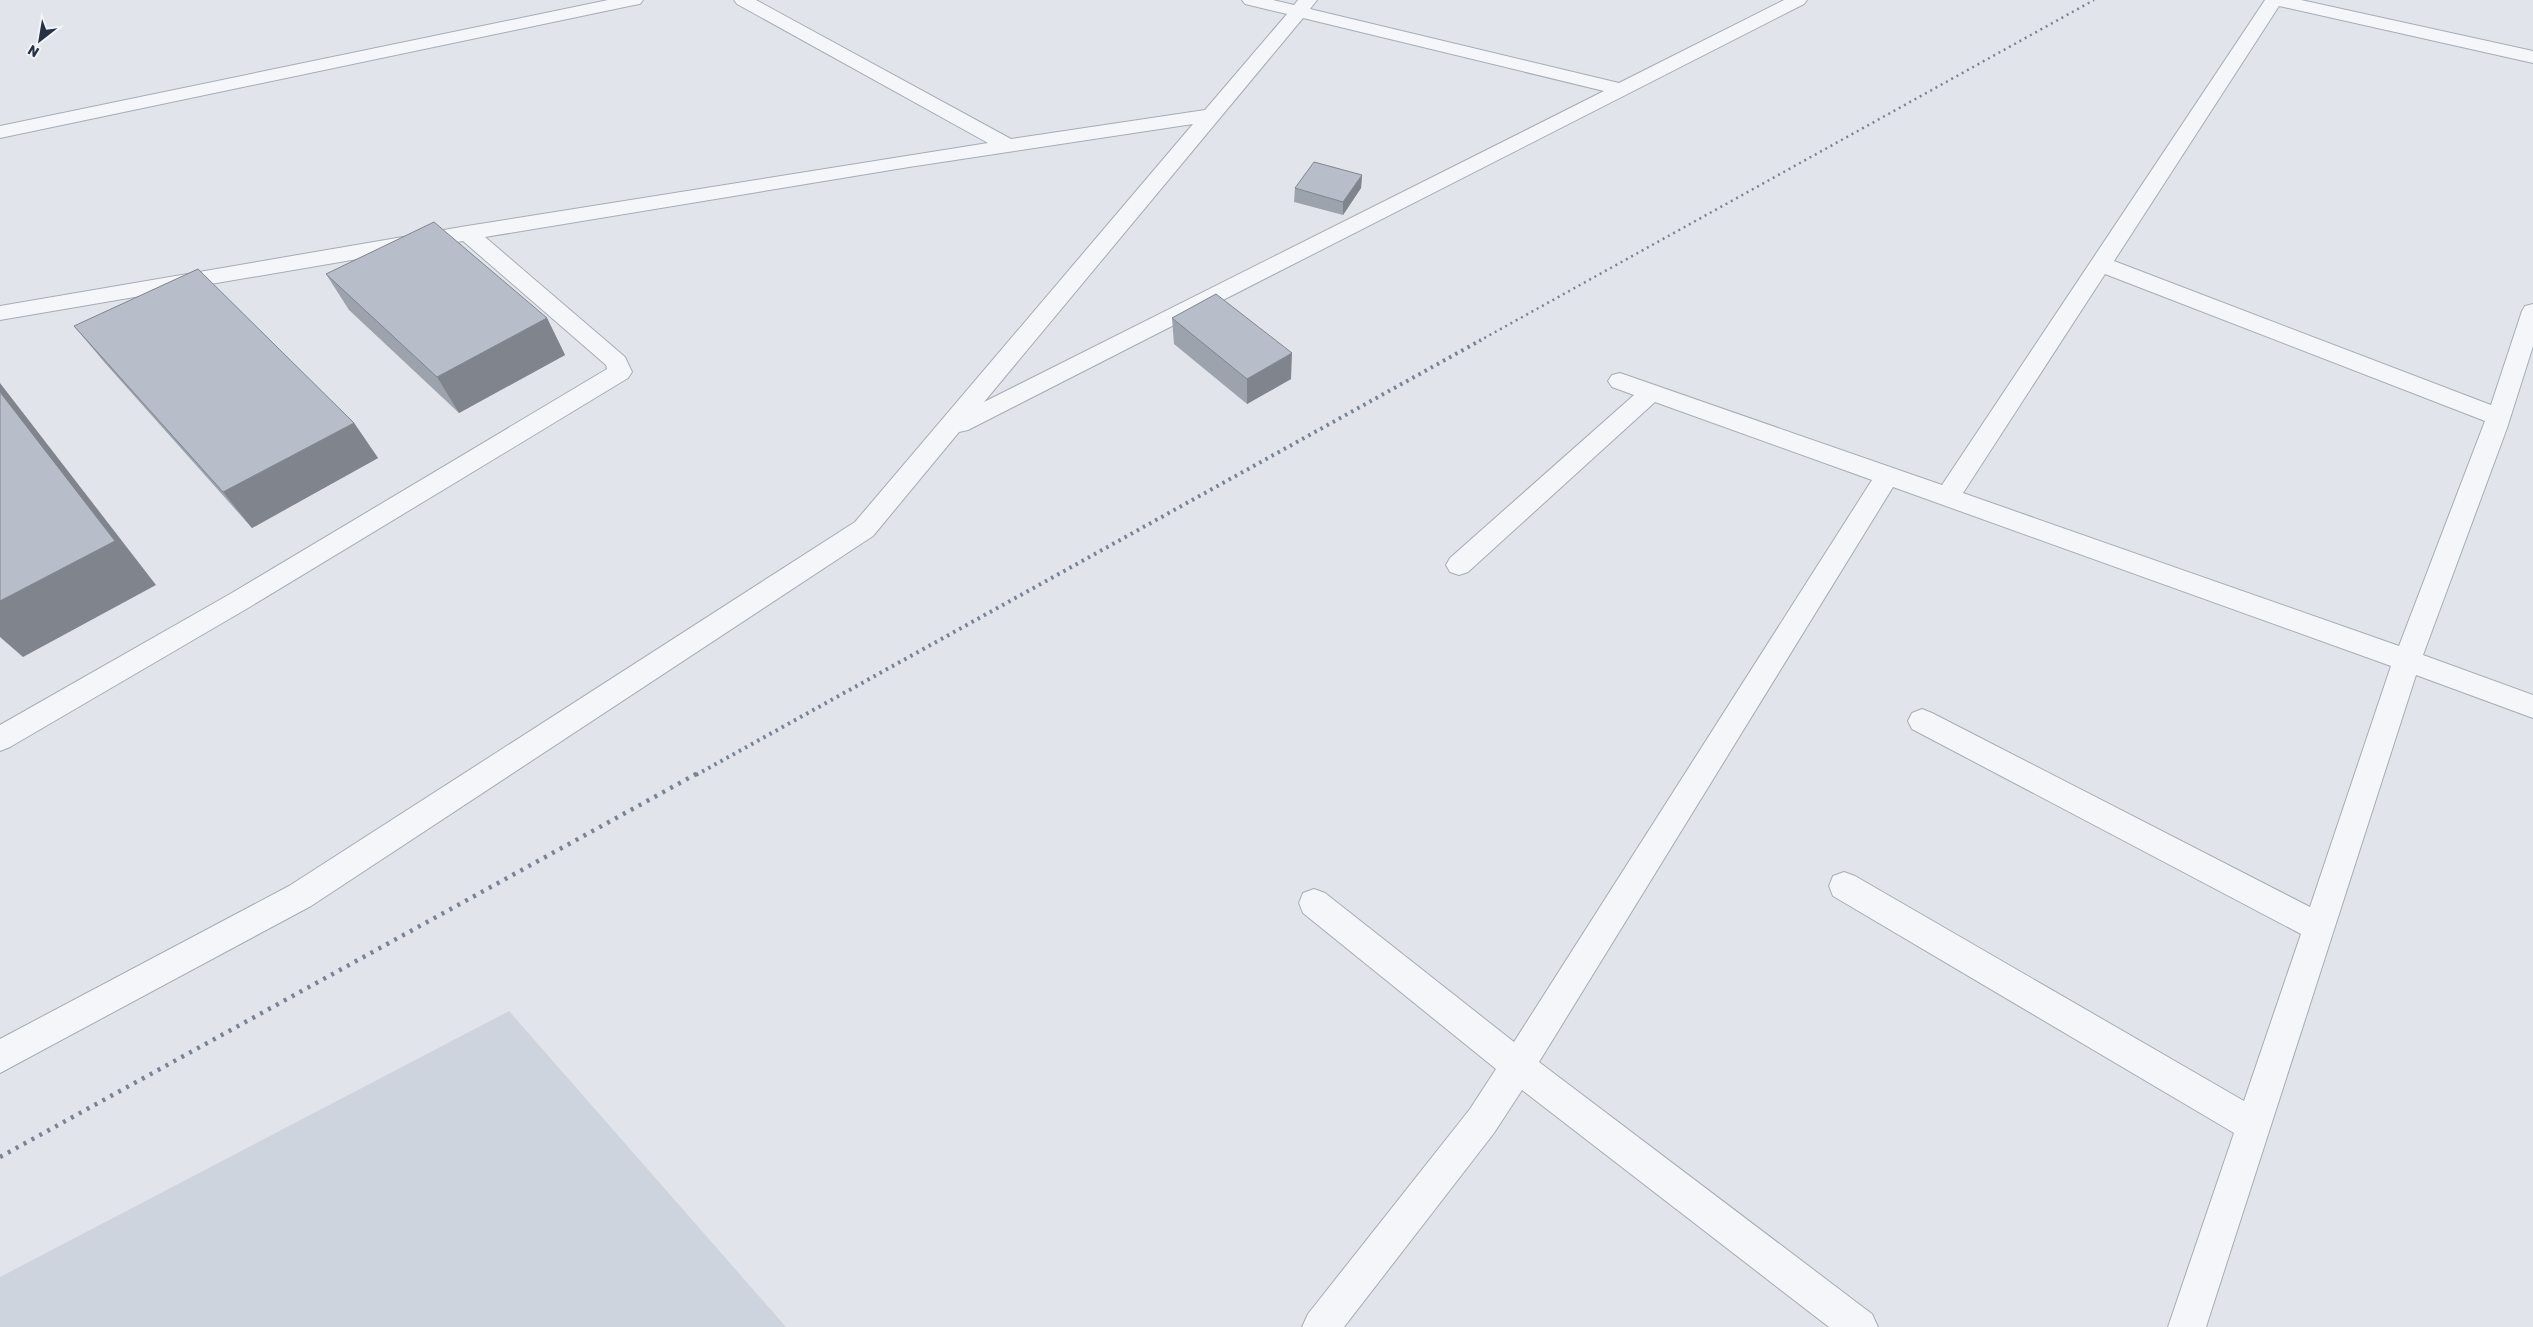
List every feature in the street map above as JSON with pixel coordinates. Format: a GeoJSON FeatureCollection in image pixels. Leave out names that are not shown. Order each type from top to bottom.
{"type":"FeatureCollection","features":[{"type":"Feature","properties":{"kind":"street"},"geometry":{"type":"LineString","coordinates":[[0,132],[634,0]]}},
{"type":"Feature","properties":{"kind":"street"},"geometry":{"type":"LineString","coordinates":[[743,0],[1006,146]]}},
{"type":"Feature","properties":{"kind":"street"},"geometry":{"type":"LineString","coordinates":[[1251,0],[1304,6],[1621,89]]}},
{"type":"Feature","properties":{"kind":"street"},"geometry":{"type":"LineString","coordinates":[[950,430],[1798,0]]}},
{"type":"Feature","properties":{"kind":"street"},"geometry":{"type":"LineString","coordinates":[[1948,496],[2276,0],[2533,57]]}},
{"type":"Feature","properties":{"kind":"street"},"geometry":{"type":"LineString","coordinates":[[0,1058],[300,896],[864,529],[950,430],[1304,6]]}},
{"type":"Feature","properties":{"kind":"street"},"geometry":{"type":"LineString","coordinates":[[0,312],[467,233],[1006,146],[1213,115]]}},
{"type":"Feature","properties":{"kind":"street"},"geometry":{"type":"LineString","coordinates":[[0,739],[239,601],[620,372],[617,362],[467,233]]}},
{"type":"Feature","properties":{"kind":"street"},"geometry":{"type":"LineString","coordinates":[[2101,264],[2498,417]]}},
{"type":"Feature","properties":{"kind":"street"},"geometry":{"type":"LineString","coordinates":[[2187,1327],[2408,660],[2498,417],[2533,310]]}},
{"type":"Feature","properties":{"kind":"street"},"geometry":{"type":"LineString","coordinates":[[1620,381],[2408,660],[2533,707]]}},
{"type":"Feature","properties":{"kind":"street"},"geometry":{"type":"LineString","coordinates":[[1458,565],[1652,392]]}},
{"type":"Feature","properties":{"kind":"street"},"geometry":{"type":"LineString","coordinates":[[1321,1327],[1482,1121],[1887,477]]}},
{"type":"Feature","properties":{"kind":"street"},"geometry":{"type":"LineString","coordinates":[[1922,722],[2319,928]]}},
{"type":"Feature","properties":{"kind":"street"},"geometry":{"type":"LineString","coordinates":[[1844,886],[2254,1126]]}},
{"type":"Feature","properties":{"kind":"street"},"geometry":{"type":"LineString","coordinates":[[1314,903],[1518,1066],[1859,1327]]}},
{"type":"Feature","properties":{"kind":"shaded area"},"geometry":{"type":"Polygon","coordinates":[[[509,1011],[786,1327],[0,1327],[0,1277],[509,1011]]]}},
{"type":"Feature","properties":{"kind":"building"},"geometry":{"type":"Polygon","coordinates":[[[1314,162],[1362,175],[1343,202],[1295,188],[1314,162]]]}},
{"type":"Feature","properties":{"kind":"building"},"geometry":{"type":"Polygon","coordinates":[[[434,222],[547,318],[437,377],[326,274],[434,222]]]}},
{"type":"Feature","properties":{"kind":"building"},"geometry":{"type":"Polygon","coordinates":[[[198,269],[354,423],[223,492],[74,326],[198,269]]]}},
{"type":"Feature","properties":{"kind":"building"},"geometry":{"type":"Polygon","coordinates":[[[1216,294],[1292,353],[1247,379],[1172,318],[1216,294]]]}},
{"type":"Feature","properties":{"kind":"building"},"geometry":{"type":"Polygon","coordinates":[[[0,392],[115,541],[0,601],[0,392]]]}},
{"type":"Feature","properties":{"kind":"railway"},"geometry":{"type":"LineString","coordinates":[[1479,341],[2094,0]]}},
{"type":"Feature","properties":{"kind":"railway"},"geometry":{"type":"LineString","coordinates":[[696,775],[1481,340]]}},
{"type":"Feature","properties":{"kind":"railway"},"geometry":{"type":"LineString","coordinates":[[0,1157],[698,773]]}}]}
